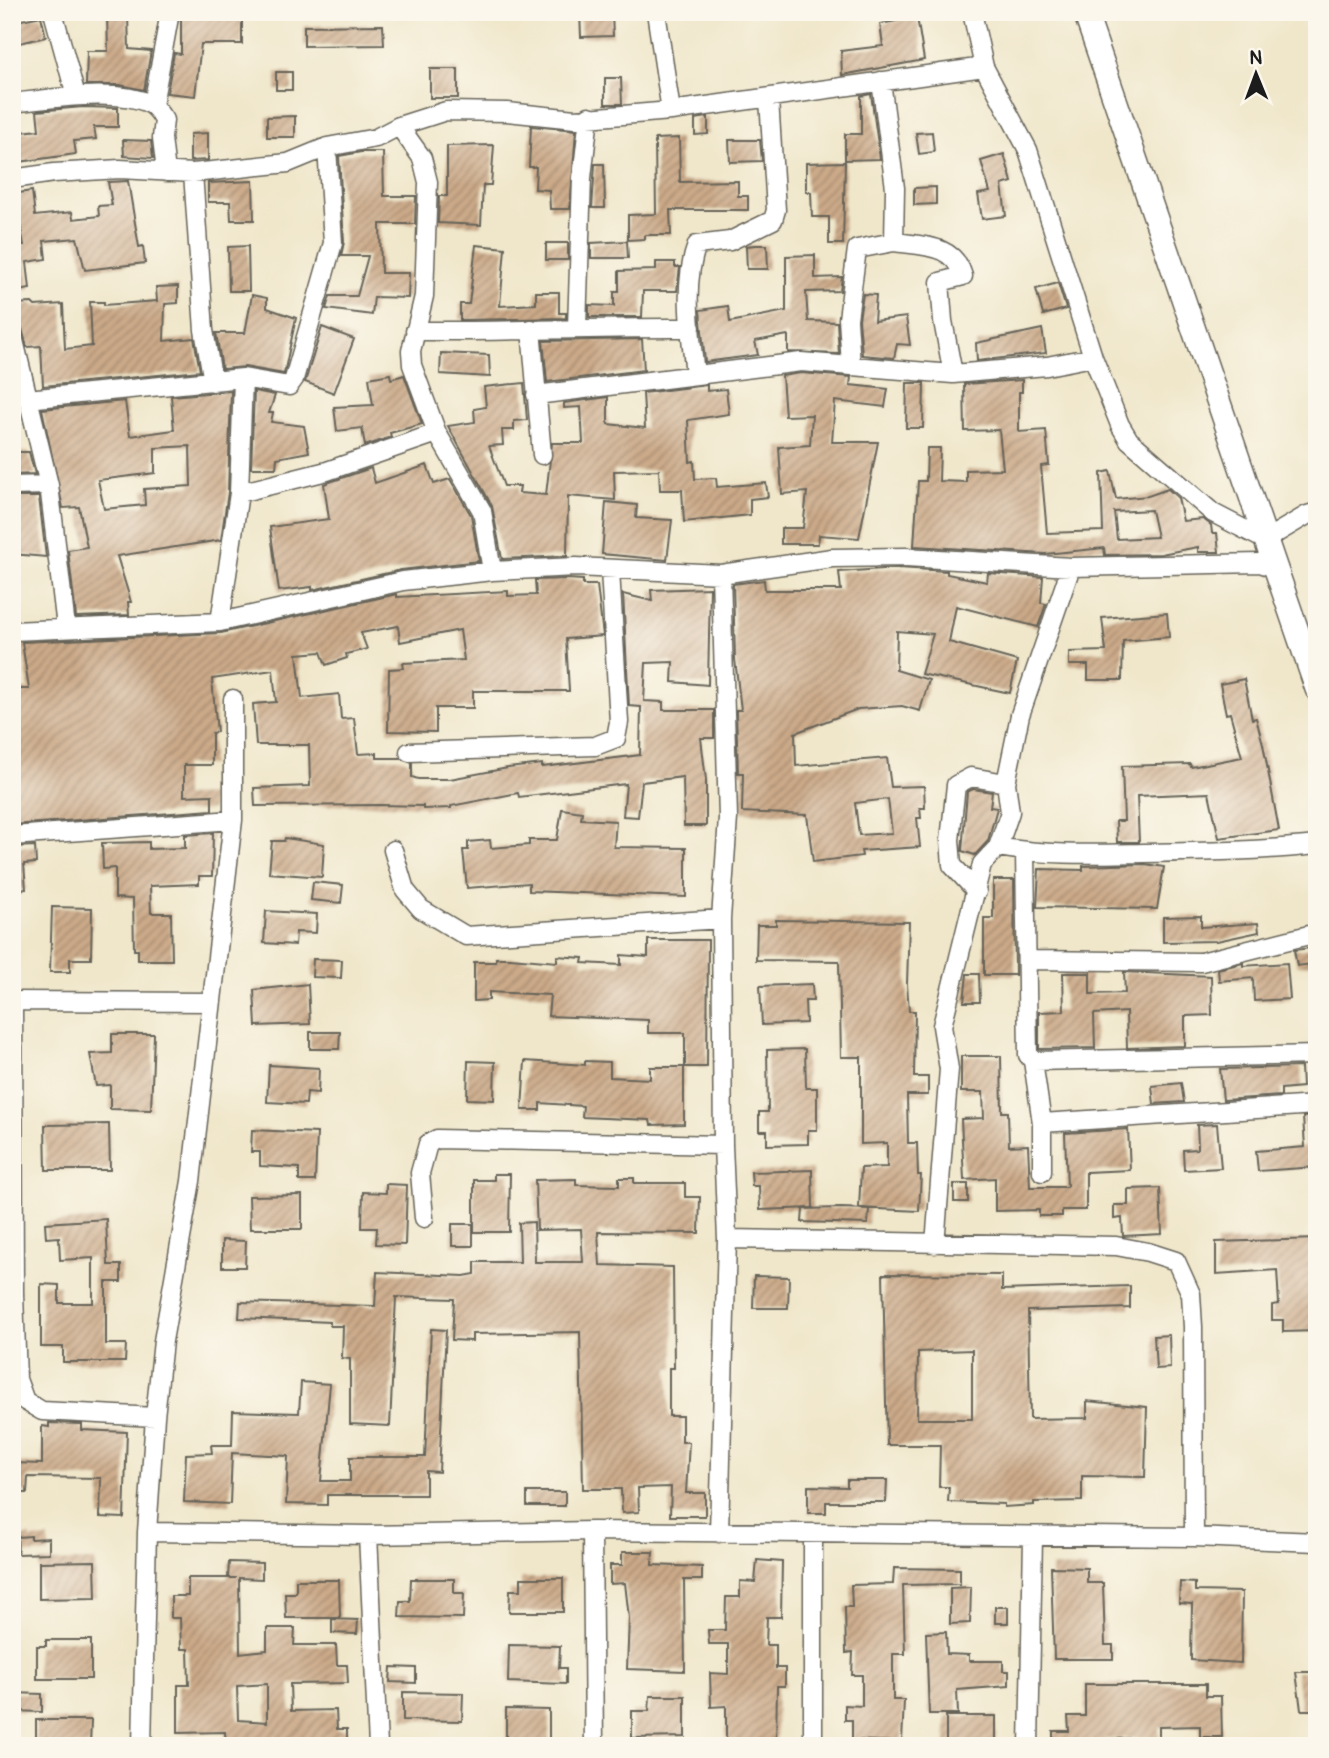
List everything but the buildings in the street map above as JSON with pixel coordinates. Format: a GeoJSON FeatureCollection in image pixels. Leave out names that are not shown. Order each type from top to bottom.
{"type":"FeatureCollection","features":[{"type":"Feature","properties":{"kind":"main road"},"geometry":{"type":"LineString","coordinates":[[1085,12],[1265,540],[1278,569],[1315,676]]}},
{"type":"Feature","properties":{"kind":"street"},"geometry":{"type":"LineString","coordinates":[[53,12],[76,96]]}},
{"type":"Feature","properties":{"kind":"street"},"geometry":{"type":"LineString","coordinates":[[153,105],[170,12]]}},
{"type":"Feature","properties":{"kind":"street"},"geometry":{"type":"LineString","coordinates":[[656,12],[671,111]]}},
{"type":"Feature","properties":{"kind":"street"},"geometry":{"type":"LineString","coordinates":[[972,12],[984,67],[1028,150],[1093,357],[1129,440],[1213,513],[1265,540],[1317,512]]}},
{"type":"Feature","properties":{"kind":"street"},"geometry":{"type":"LineString","coordinates":[[12,180],[54,173],[120,169],[193,173],[288,163],[327,148],[376,138],[399,126],[446,111],[507,112],[575,119],[769,99],[984,67]]}},
{"type":"Feature","properties":{"kind":"street"},"geometry":{"type":"LineString","coordinates":[[881,81],[895,188],[894,242]]}},
{"type":"Feature","properties":{"kind":"street"},"geometry":{"type":"LineString","coordinates":[[12,103],[76,96],[137,99],[153,105],[164,120],[162,138],[166,172]]}},
{"type":"Feature","properties":{"kind":"street"},"geometry":{"type":"LineString","coordinates":[[695,375],[690,270],[697,245],[730,241],[773,220],[776,210],[769,99]]}},
{"type":"Feature","properties":{"kind":"street"},"geometry":{"type":"LineString","coordinates":[[577,327],[582,178],[589,116]]}},
{"type":"Feature","properties":{"kind":"street"},"geometry":{"type":"LineString","coordinates":[[399,126],[422,158],[428,182],[424,296],[415,331],[412,365],[437,433],[482,511],[492,571]]}},
{"type":"Feature","properties":{"kind":"street"},"geometry":{"type":"LineString","coordinates":[[21,389],[213,382],[243,378],[289,386],[294,379],[333,243],[327,148]]}},
{"type":"Feature","properties":{"kind":"street"},"geometry":{"type":"LineString","coordinates":[[193,173],[204,330],[213,382]]}},
{"type":"Feature","properties":{"kind":"street"},"geometry":{"type":"LineString","coordinates":[[851,366],[848,319],[857,249],[894,242],[935,248],[959,261],[963,276],[940,282],[943,321],[953,374]]}},
{"type":"Feature","properties":{"kind":"street"},"geometry":{"type":"LineString","coordinates":[[415,331],[577,327],[691,328]]}},
{"type":"Feature","properties":{"kind":"street"},"geometry":{"type":"LineString","coordinates":[[531,329],[541,455]]}},
{"type":"Feature","properties":{"kind":"street"},"geometry":{"type":"LineString","coordinates":[[12,332],[21,389],[49,485],[66,627]]}},
{"type":"Feature","properties":{"kind":"street"},"geometry":{"type":"LineString","coordinates":[[536,396],[801,362],[953,374],[1048,366],[1093,357]]}},
{"type":"Feature","properties":{"kind":"street"},"geometry":{"type":"LineString","coordinates":[[220,622],[239,493],[243,378]]}},
{"type":"Feature","properties":{"kind":"street"},"geometry":{"type":"LineString","coordinates":[[239,493],[327,471],[437,433]]}},
{"type":"Feature","properties":{"kind":"street"},"geometry":{"type":"LineString","coordinates":[[12,486],[49,485]]}},
{"type":"Feature","properties":{"kind":"street"},"geometry":{"type":"LineString","coordinates":[[12,631],[220,622],[403,581],[492,571],[576,567],[720,574],[832,558],[906,557],[1071,567],[1260,563],[1278,569]]}},
{"type":"Feature","properties":{"kind":"street"},"geometry":{"type":"LineString","coordinates":[[935,1244],[949,1069],[942,1026],[982,864],[998,847],[1010,812],[1006,783],[1020,715],[1071,567]]}},
{"type":"Feature","properties":{"kind":"street"},"geometry":{"type":"LineString","coordinates":[[409,752],[595,746],[616,738],[619,722],[610,570]]}},
{"type":"Feature","properties":{"kind":"street"},"geometry":{"type":"LineString","coordinates":[[719,1533],[727,1239],[723,1145],[722,919],[728,818],[725,630],[720,574]]}},
{"type":"Feature","properties":{"kind":"street"},"geometry":{"type":"LineString","coordinates":[[142,1746],[147,1532],[155,1417],[163,1341],[191,1181],[233,820],[233,699]]}},
{"type":"Feature","properties":{"kind":"street"},"geometry":{"type":"LineString","coordinates":[[977,892],[952,865],[950,840],[956,785],[971,777],[1006,783]]}},
{"type":"Feature","properties":{"kind":"street"},"geometry":{"type":"LineString","coordinates":[[12,836],[233,820]]}},
{"type":"Feature","properties":{"kind":"street"},"geometry":{"type":"LineString","coordinates":[[998,847],[1025,852],[1178,853],[1317,845]]}},
{"type":"Feature","properties":{"kind":"street"},"geometry":{"type":"LineString","coordinates":[[393,850],[405,890],[421,909],[466,936],[722,919]]}},
{"type":"Feature","properties":{"kind":"street"},"geometry":{"type":"LineString","coordinates":[[1025,852],[1029,960],[1028,1055],[1033,1061],[1042,1123],[1042,1172]]}},
{"type":"Feature","properties":{"kind":"street"},"geometry":{"type":"LineString","coordinates":[[1029,960],[1201,962],[1317,933]]}},
{"type":"Feature","properties":{"kind":"street"},"geometry":{"type":"LineString","coordinates":[[155,1417],[42,1411],[25,1401],[18,1379],[14,1294],[13,1002],[212,1002]]}},
{"type":"Feature","properties":{"kind":"street"},"geometry":{"type":"LineString","coordinates":[[1033,1061],[1317,1055]]}},
{"type":"Feature","properties":{"kind":"street"},"geometry":{"type":"LineString","coordinates":[[1042,1123],[1317,1105]]}},
{"type":"Feature","properties":{"kind":"street"},"geometry":{"type":"LineString","coordinates":[[424,1218],[420,1173],[428,1144],[437,1139],[723,1145]]}},
{"type":"Feature","properties":{"kind":"street"},"geometry":{"type":"LineString","coordinates":[[727,1239],[1116,1246],[1176,1261],[1191,1294],[1194,1537]]}},
{"type":"Feature","properties":{"kind":"street"},"geometry":{"type":"LineString","coordinates":[[147,1532],[368,1535],[592,1531],[1194,1537],[1317,1542]]}},
{"type":"Feature","properties":{"kind":"street"},"geometry":{"type":"LineString","coordinates":[[592,1531],[594,1746]]}},
{"type":"Feature","properties":{"kind":"street"},"geometry":{"type":"LineString","coordinates":[[813,1534],[813,1746]]}},
{"type":"Feature","properties":{"kind":"street"},"geometry":{"type":"LineString","coordinates":[[368,1535],[378,1746]]}},
{"type":"Feature","properties":{"kind":"street"},"geometry":{"type":"LineString","coordinates":[[1029,1746],[1033,1537]]}}]}
